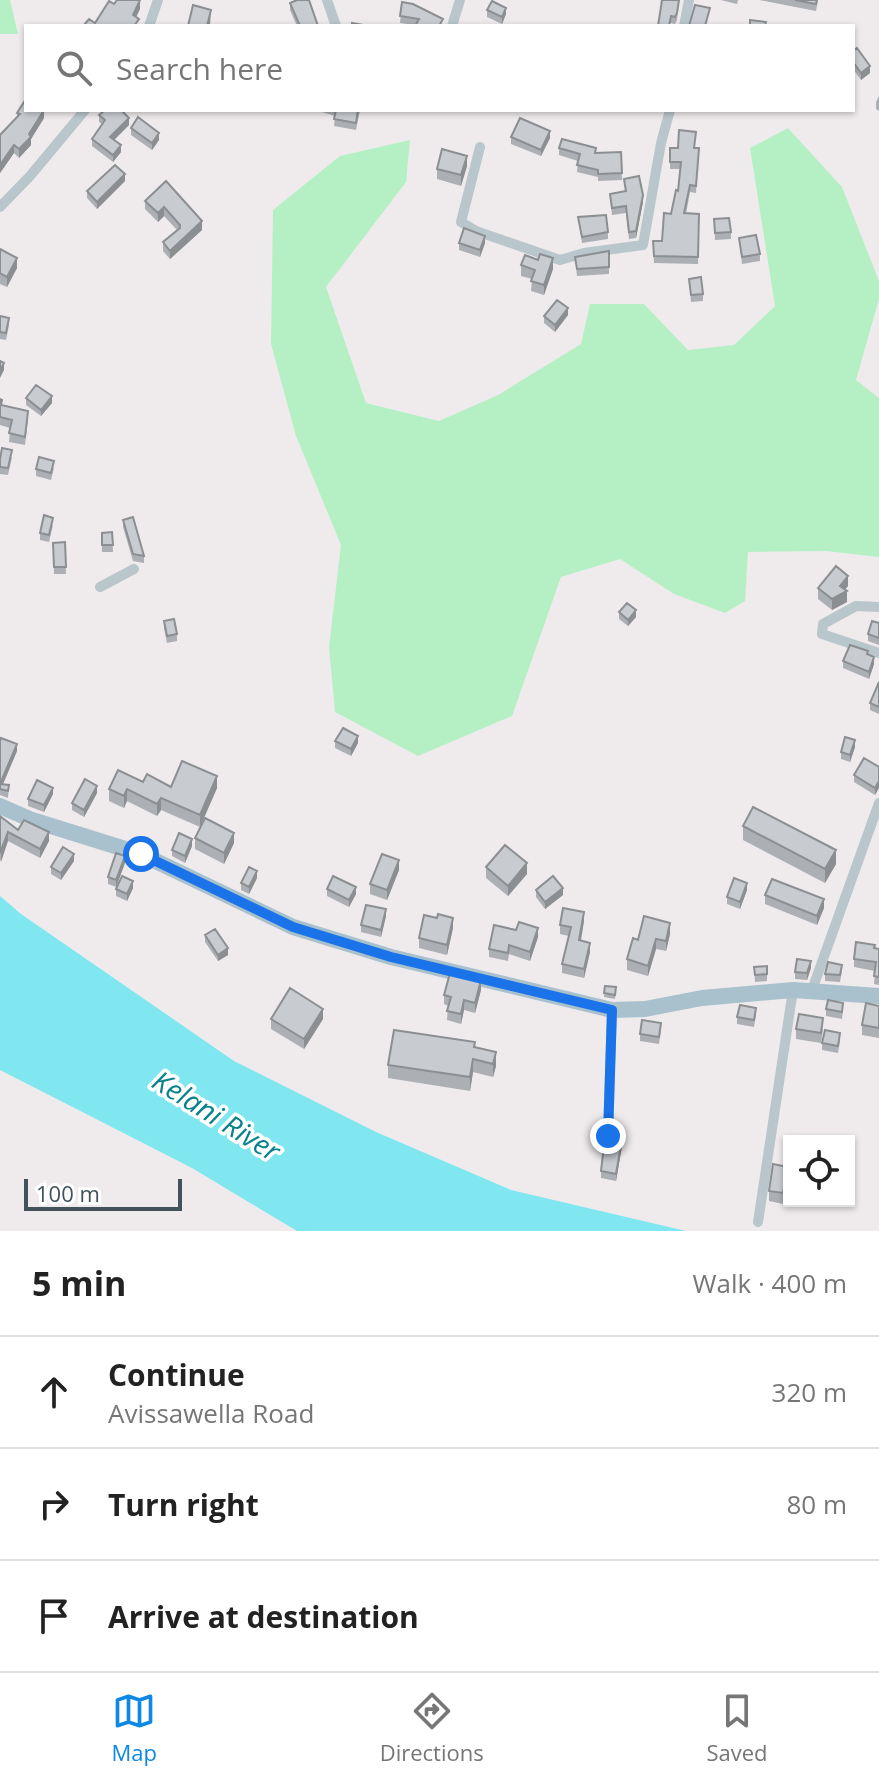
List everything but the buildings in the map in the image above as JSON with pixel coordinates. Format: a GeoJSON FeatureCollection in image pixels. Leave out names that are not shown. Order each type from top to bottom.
{"type":"FeatureCollection","features":[{"type":"Feature","properties":{"kind":"main road"},"geometry":{"type":"LineString","coordinates":[[0,806],[32,820],[141,854],[293,927],[391,957],[612,1010],[645,1009],[702,998],[793,990],[879,996]]}},
{"type":"Feature","properties":{"kind":"street"},"geometry":{"type":"LineString","coordinates":[[150,24],[158,0]]}},
{"type":"Feature","properties":{"kind":"street"},"geometry":{"type":"LineString","coordinates":[[327,0],[335,24]]}},
{"type":"Feature","properties":{"kind":"street"},"geometry":{"type":"LineString","coordinates":[[453,24],[460,0]]}},
{"type":"Feature","properties":{"kind":"street"},"geometry":{"type":"LineString","coordinates":[[684,24],[689,0]]}},
{"type":"Feature","properties":{"kind":"street"},"geometry":{"type":"LineString","coordinates":[[0,207],[83,112]]}},
{"type":"Feature","properties":{"kind":"street"},"geometry":{"type":"LineString","coordinates":[[480,147],[461,222],[476,231],[560,260],[584,253],[643,245],[669,112]]}},
{"type":"Feature","properties":{"kind":"street"},"geometry":{"type":"LineString","coordinates":[[100,587],[134,569]]}},
{"type":"Feature","properties":{"kind":"street"},"geometry":{"type":"LineString","coordinates":[[879,607],[856,606],[823,624],[822,634],[879,653]]}},
{"type":"Feature","properties":{"kind":"street"},"geometry":{"type":"LineString","coordinates":[[812,990],[879,803]]}},
{"type":"Feature","properties":{"kind":"street"},"geometry":{"type":"LineString","coordinates":[[758,1222],[793,990]]}},
{"type":"Feature","properties":{"kind":"street"},"geometry":{"type":"LineString","coordinates":[[608,1136],[612,1010]]}},
{"type":"Feature","properties":{"kind":"green space"},"geometry":{"type":"Polygon","coordinates":[[[0,0],[10,0],[18,34],[0,34],[0,0]]]}},
{"type":"Feature","properties":{"kind":"green space"},"geometry":{"type":"Polygon","coordinates":[[[788,128],[842,187],[879,281],[879,299],[856,380],[879,398],[879,557],[826,551],[748,552],[745,601],[725,613],[674,594],[620,559],[561,577],[512,716],[418,756],[335,712],[329,647],[341,545],[296,436],[271,344],[273,210],[340,156],[410,140],[406,182],[326,287],[366,403],[439,421],[498,395],[581,344],[590,304],[644,304],[688,350],[734,345],[775,306],[750,148],[788,128]]]}},
{"type":"Feature","properties":{"kind":"water","name":"Kelani River"},"geometry":{"type":"Polygon","coordinates":[[[0,896],[21,914],[234,1061],[376,1132],[511,1190],[686,1231],[297,1231],[192,1168],[0,1070],[0,896]]]}},
{"type":"Feature","properties":{"kind":"route"},"geometry":{"type":"LineString","coordinates":[[141,854],[293,927],[391,957],[612,1010],[608,1136]]}}]}
